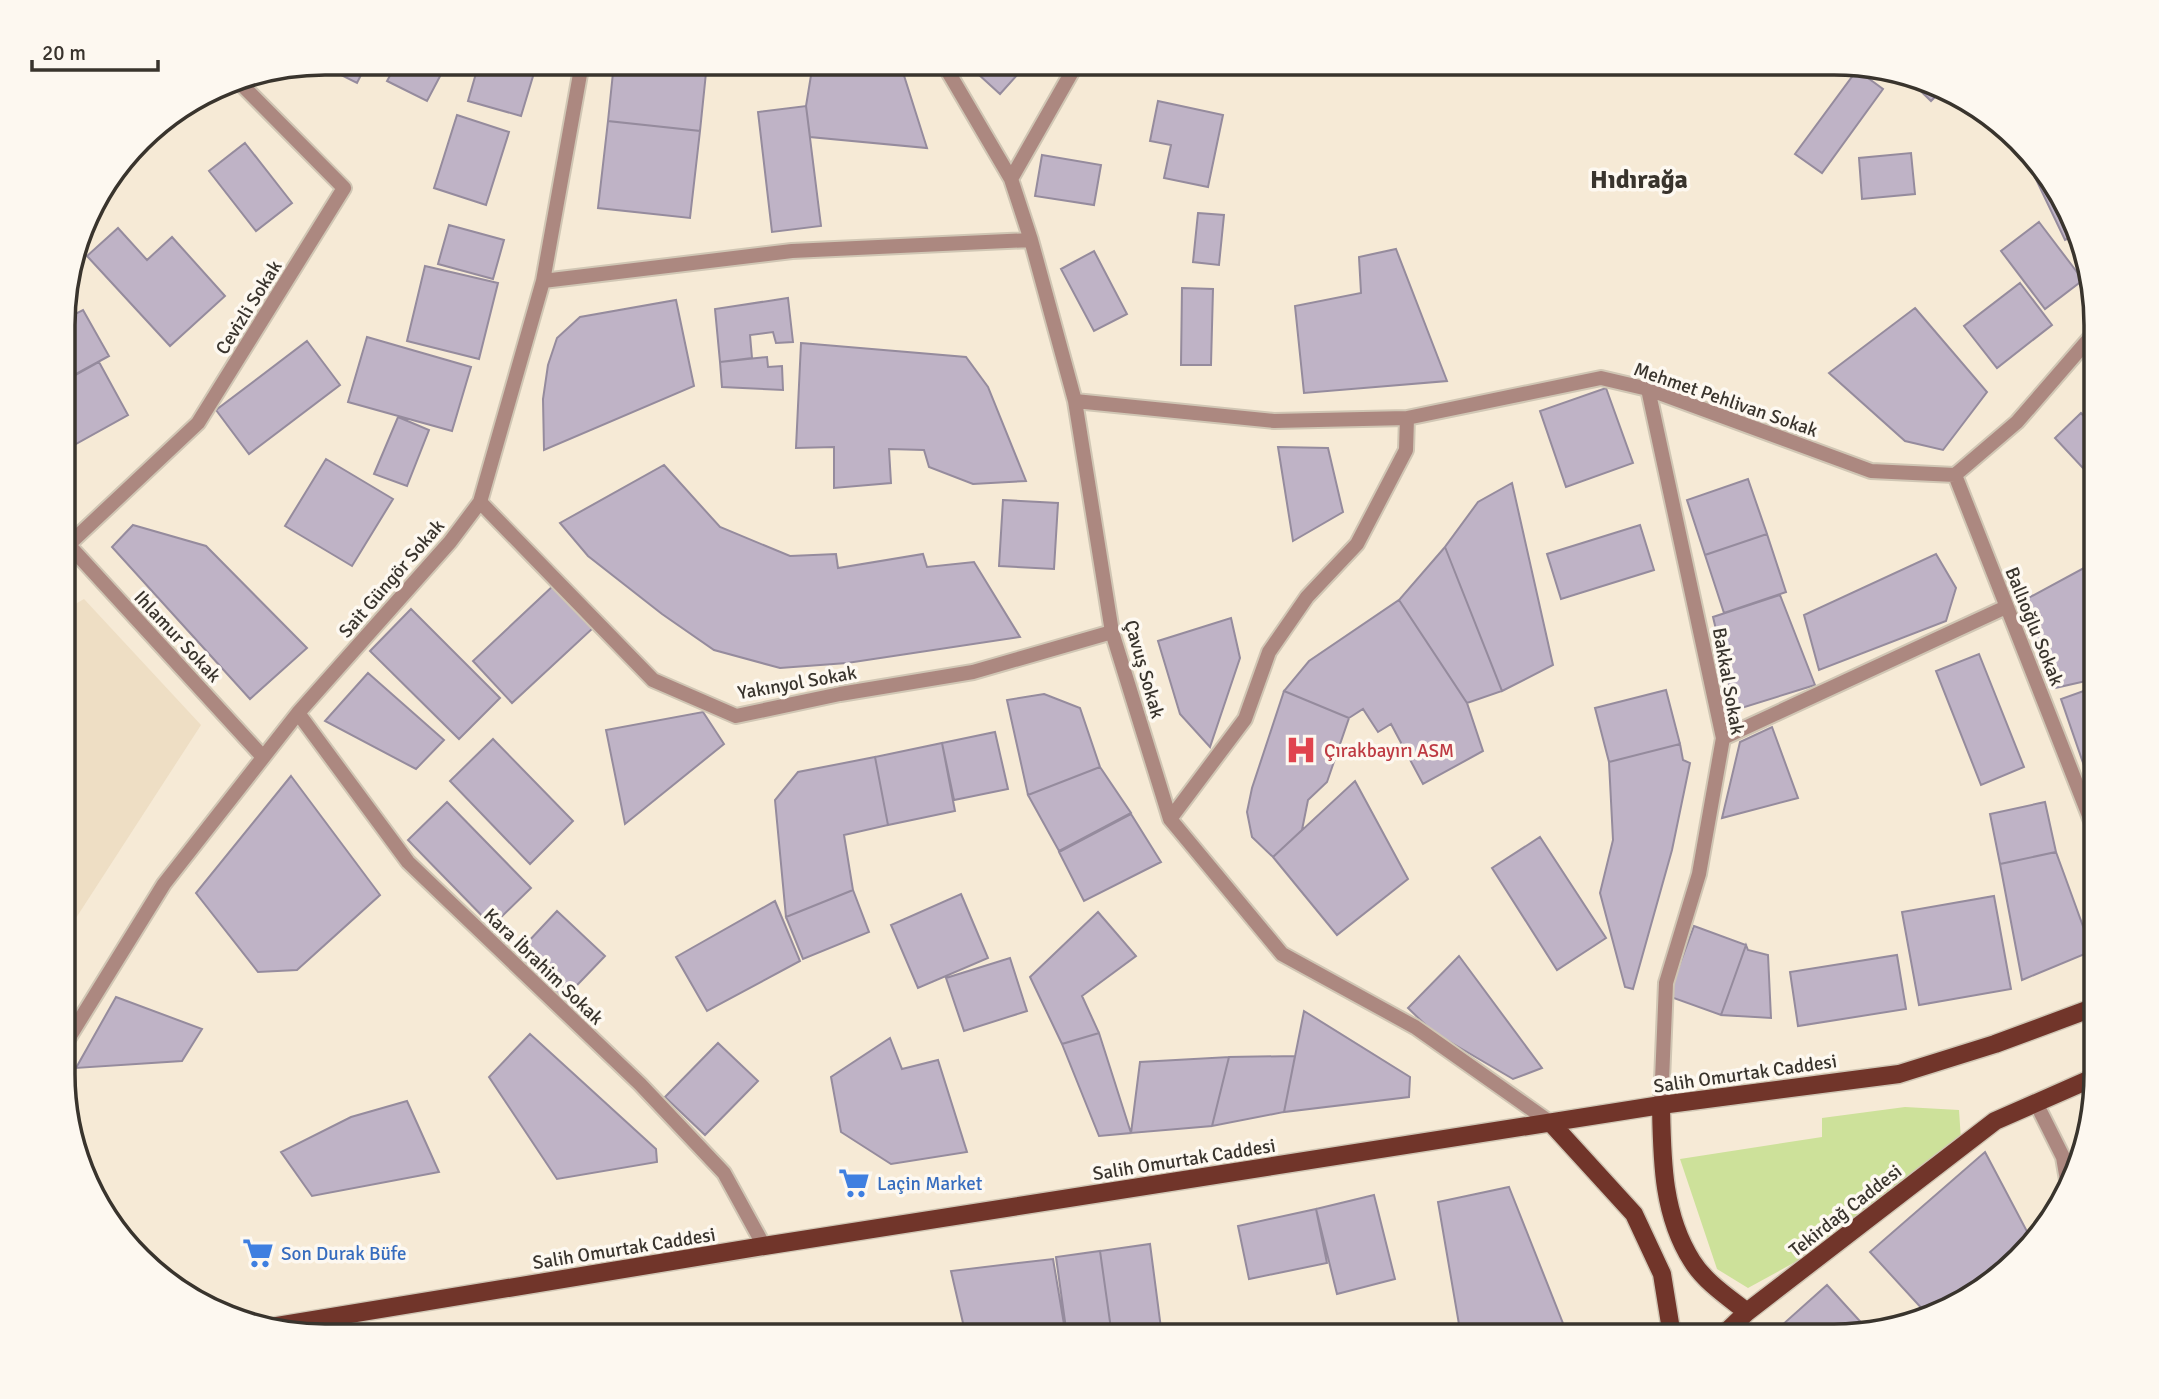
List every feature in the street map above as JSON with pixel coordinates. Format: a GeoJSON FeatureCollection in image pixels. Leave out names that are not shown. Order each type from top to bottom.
{"type":"FeatureCollection","features":[{"type":"Feature","properties":{"kind":"main road","name":"Salih Omurtak Caddesi"},"geometry":{"type":"LineString","coordinates":[[299,1322],[1661,1104],[1899,1073],[1995,1044],[2084,1011]]}},
{"type":"Feature","properties":{"kind":"main road","name":"Tekirdağ Caddesi"},"geometry":{"type":"LineString","coordinates":[[1734,1324],[1995,1121],[2083,1082]]}},
{"type":"Feature","properties":{"kind":"main road"},"geometry":{"type":"LineString","coordinates":[[1661,1104],[1662,1163],[1670,1211],[1692,1262],[1717,1289],[1747,1312]]}},
{"type":"Feature","properties":{"kind":"main road"},"geometry":{"type":"LineString","coordinates":[[1551,1123],[1634,1214],[1662,1274],[1670,1324]]}},
{"type":"Feature","properties":{"kind":"street","name":"Sait Güngör Sokak"},"geometry":{"type":"LineString","coordinates":[[75,1028],[164,884],[298,713],[450,542],[480,502],[543,281],[580,75]]}},
{"type":"Feature","properties":{"kind":"street","name":"Çavuş Sokak"},"geometry":{"type":"LineString","coordinates":[[950,75],[1011,179],[1031,240],[1075,401],[1112,632],[1170,819],[1282,954],[1415,1027],[1551,1123]]}},
{"type":"Feature","properties":{"kind":"street"},"geometry":{"type":"LineString","coordinates":[[1011,179],[1070,75]]}},
{"type":"Feature","properties":{"kind":"street","name":"Cevizli Sokak"},"geometry":{"type":"LineString","coordinates":[[75,537],[198,423],[344,188],[246,89]]}},
{"type":"Feature","properties":{"kind":"street"},"geometry":{"type":"LineString","coordinates":[[543,281],[792,251],[1031,240]]}},
{"type":"Feature","properties":{"kind":"street"},"geometry":{"type":"LineString","coordinates":[[1955,475],[2017,422],[2083,346]]}},
{"type":"Feature","properties":{"kind":"street","name":"Mehmet Pehlivan Sokak"},"geometry":{"type":"LineString","coordinates":[[1075,401],[1274,421],[1407,418],[1601,378],[1648,389],[1871,471],[1955,475]]}},
{"type":"Feature","properties":{"kind":"street","name":"Bakkal Sokak"},"geometry":{"type":"LineString","coordinates":[[1648,389],[1724,738],[1699,874],[1666,983],[1661,1104]]}},
{"type":"Feature","properties":{"kind":"street"},"geometry":{"type":"LineString","coordinates":[[1170,819],[1245,719],[1269,652],[1307,597],[1357,544],[1406,450],[1407,418]]}},
{"type":"Feature","properties":{"kind":"street","name":"Ballıoğlu Sokak"},"geometry":{"type":"LineString","coordinates":[[1955,475],[2084,802]]}},
{"type":"Feature","properties":{"kind":"street","name":"Yakınyol Sokak"},"geometry":{"type":"LineString","coordinates":[[480,502],[653,680],[736,716],[840,694],[973,672],[1112,632]]}},
{"type":"Feature","properties":{"kind":"street","name":"Ihlamur Sokak"},"geometry":{"type":"LineString","coordinates":[[75,555],[263,757]]}},
{"type":"Feature","properties":{"kind":"street"},"geometry":{"type":"LineString","coordinates":[[1724,738],[2006,607]]}},
{"type":"Feature","properties":{"kind":"street","name":"Kara İbrahim Sokak"},"geometry":{"type":"LineString","coordinates":[[298,713],[408,862],[640,1084],[724,1172],[764,1246]]}},
{"type":"Feature","properties":{"kind":"street"},"geometry":{"type":"LineString","coordinates":[[2036,1103],[2063,1157],[2065,1170]]}},
{"type":"Feature","properties":{"kind":"shaded area"},"geometry":{"type":"Polygon","coordinates":[[[84,599],[201,725],[75,920],[75,604],[84,599]]]}},
{"type":"Feature","properties":{"kind":"green space"},"geometry":{"type":"Polygon","coordinates":[[[1905,1107],[1959,1110],[1961,1140],[1817,1250],[1748,1288],[1717,1269],[1680,1159],[1822,1137],[1822,1118],[1905,1107]]]}},
{"type":"Feature","properties":{"kind":"building"},"geometry":{"type":"Polygon","coordinates":[[[341,75],[361,75],[357,83],[341,75]]]}},
{"type":"Feature","properties":{"kind":"building"},"geometry":{"type":"Polygon","coordinates":[[[390,75],[441,75],[427,101],[387,81],[390,75]]]}},
{"type":"Feature","properties":{"kind":"building"},"geometry":{"type":"Polygon","coordinates":[[[476,75],[533,75],[521,116],[468,101],[476,75]]]}},
{"type":"Feature","properties":{"kind":"building"},"geometry":{"type":"Polygon","coordinates":[[[613,75],[706,75],[700,131],[608,121],[613,75]]]}},
{"type":"Feature","properties":{"kind":"building"},"geometry":{"type":"Polygon","coordinates":[[[811,75],[904,75],[927,148],[810,137],[806,106],[811,75]]]}},
{"type":"Feature","properties":{"kind":"building"},"geometry":{"type":"Polygon","coordinates":[[[979,75],[1017,75],[1000,94],[979,75]]]}},
{"type":"Feature","properties":{"kind":"building"},"geometry":{"type":"Polygon","coordinates":[[[1852,76],[1867,77],[1883,89],[1822,173],[1795,154],[1852,76]]]}},
{"type":"Feature","properties":{"kind":"building"},"geometry":{"type":"Polygon","coordinates":[[[1921,91],[1935,97],[1931,101],[1921,91]]]}},
{"type":"Feature","properties":{"kind":"building"},"geometry":{"type":"Polygon","coordinates":[[[1158,101],[1223,115],[1208,187],[1164,178],[1171,145],[1150,141],[1158,101]]]}},
{"type":"Feature","properties":{"kind":"building"},"geometry":{"type":"Polygon","coordinates":[[[806,106],[821,226],[772,232],[758,112],[806,106]]]}},
{"type":"Feature","properties":{"kind":"building"},"geometry":{"type":"Polygon","coordinates":[[[457,115],[509,132],[486,205],[434,188],[457,115]]]}},
{"type":"Feature","properties":{"kind":"building"},"geometry":{"type":"Polygon","coordinates":[[[608,121],[700,131],[690,218],[598,208],[608,121]]]}},
{"type":"Feature","properties":{"kind":"building"},"geometry":{"type":"Polygon","coordinates":[[[245,143],[292,203],[256,231],[209,171],[245,143]]]}},
{"type":"Feature","properties":{"kind":"building"},"geometry":{"type":"Polygon","coordinates":[[[1911,153],[1915,194],[1862,199],[1859,158],[1911,153]]]}},
{"type":"Feature","properties":{"kind":"building"},"geometry":{"type":"Polygon","coordinates":[[[1042,155],[1101,165],[1094,205],[1035,196],[1042,155]]]}},
{"type":"Feature","properties":{"kind":"building"},"geometry":{"type":"Polygon","coordinates":[[[2035,176],[2065,229],[2068,239],[2065,240],[2035,176]]]}},
{"type":"Feature","properties":{"kind":"building"},"geometry":{"type":"Polygon","coordinates":[[[1198,213],[1224,215],[1219,265],[1193,262],[1198,213]]]}},
{"type":"Feature","properties":{"kind":"building"},"geometry":{"type":"Polygon","coordinates":[[[2039,222],[2079,274],[2080,282],[2045,309],[2001,251],[2039,222]]]}},
{"type":"Feature","properties":{"kind":"building"},"geometry":{"type":"Polygon","coordinates":[[[449,225],[504,240],[493,279],[438,264],[449,225]]]}},
{"type":"Feature","properties":{"kind":"building"},"geometry":{"type":"Polygon","coordinates":[[[118,228],[147,260],[172,237],[225,296],[170,346],[87,256],[118,228]]]}},
{"type":"Feature","properties":{"kind":"building"},"geometry":{"type":"Polygon","coordinates":[[[1396,249],[1447,381],[1304,393],[1295,306],[1361,293],[1359,257],[1396,249]]]}},
{"type":"Feature","properties":{"kind":"building"},"geometry":{"type":"Polygon","coordinates":[[[1094,251],[1127,314],[1094,331],[1061,269],[1094,251]]]}},
{"type":"Feature","properties":{"kind":"building"},"geometry":{"type":"Polygon","coordinates":[[[425,266],[498,283],[479,359],[407,341],[425,266]]]}},
{"type":"Feature","properties":{"kind":"building"},"geometry":{"type":"Polygon","coordinates":[[[2020,283],[2052,325],[1997,368],[1964,326],[2020,283]]]}},
{"type":"Feature","properties":{"kind":"building"},"geometry":{"type":"Polygon","coordinates":[[[1182,288],[1213,289],[1211,365],[1181,365],[1182,288]]]}},
{"type":"Feature","properties":{"kind":"building"},"geometry":{"type":"Polygon","coordinates":[[[788,298],[793,342],[776,343],[773,332],[750,335],[752,358],[720,362],[715,309],[788,298]]]}},
{"type":"Feature","properties":{"kind":"building"},"geometry":{"type":"Polygon","coordinates":[[[676,300],[694,386],[544,450],[543,399],[548,365],[557,338],[580,317],[676,300]]]}},
{"type":"Feature","properties":{"kind":"building"},"geometry":{"type":"Polygon","coordinates":[[[1915,308],[1987,392],[1943,450],[1905,441],[1829,373],[1915,308]]]}},
{"type":"Feature","properties":{"kind":"building"},"geometry":{"type":"Polygon","coordinates":[[[83,310],[109,356],[75,375],[75,325],[76,314],[83,310]]]}},
{"type":"Feature","properties":{"kind":"building"},"geometry":{"type":"Polygon","coordinates":[[[367,337],[471,367],[452,431],[348,402],[367,337]]]}},
{"type":"Feature","properties":{"kind":"building"},"geometry":{"type":"Polygon","coordinates":[[[307,341],[340,385],[249,454],[216,410],[307,341]]]}},
{"type":"Feature","properties":{"kind":"building"},"geometry":{"type":"Polygon","coordinates":[[[801,343],[966,357],[988,387],[1026,481],[973,484],[929,467],[924,450],[889,449],[891,483],[834,488],[834,447],[796,448],[801,343]]]}},
{"type":"Feature","properties":{"kind":"building"},"geometry":{"type":"Polygon","coordinates":[[[767,357],[768,367],[782,366],[783,390],[722,387],[720,362],[767,357]]]}},
{"type":"Feature","properties":{"kind":"building"},"geometry":{"type":"Polygon","coordinates":[[[99,362],[128,415],[75,444],[75,375],[99,362]]]}},
{"type":"Feature","properties":{"kind":"building"},"geometry":{"type":"Polygon","coordinates":[[[1606,388],[1633,463],[1566,487],[1540,411],[1606,388]]]}},
{"type":"Feature","properties":{"kind":"building"},"geometry":{"type":"Polygon","coordinates":[[[2081,413],[2083,415],[2083,468],[2055,438],[2081,413]]]}},
{"type":"Feature","properties":{"kind":"building"},"geometry":{"type":"Polygon","coordinates":[[[398,417],[429,430],[407,486],[374,474],[398,417]]]}},
{"type":"Feature","properties":{"kind":"building"},"geometry":{"type":"Polygon","coordinates":[[[1278,447],[1328,448],[1343,512],[1293,541],[1278,447]]]}},
{"type":"Feature","properties":{"kind":"building"},"geometry":{"type":"Polygon","coordinates":[[[326,459],[393,499],[352,566],[285,526],[326,459]]]}},
{"type":"Feature","properties":{"kind":"building"},"geometry":{"type":"Polygon","coordinates":[[[664,465],[720,527],[790,556],[836,554],[838,568],[923,554],[927,567],[974,562],[1020,637],[847,663],[780,668],[714,650],[662,614],[588,556],[560,523],[664,465]]]}},
{"type":"Feature","properties":{"kind":"building"},"geometry":{"type":"Polygon","coordinates":[[[1748,479],[1767,534],[1705,555],[1687,500],[1748,479]]]}},
{"type":"Feature","properties":{"kind":"building"},"geometry":{"type":"Polygon","coordinates":[[[1512,483],[1553,665],[1502,691],[1445,547],[1478,502],[1512,483]]]}},
{"type":"Feature","properties":{"kind":"building"},"geometry":{"type":"Polygon","coordinates":[[[1003,500],[1058,503],[1054,569],[999,566],[1003,500]]]}},
{"type":"Feature","properties":{"kind":"building"},"geometry":{"type":"Polygon","coordinates":[[[133,525],[206,546],[307,648],[250,699],[112,547],[133,525]]]}},
{"type":"Feature","properties":{"kind":"building"},"geometry":{"type":"Polygon","coordinates":[[[1640,525],[1654,570],[1561,599],[1547,554],[1640,525]]]}},
{"type":"Feature","properties":{"kind":"building"},"geometry":{"type":"Polygon","coordinates":[[[1767,534],[1786,592],[1724,613],[1705,555],[1767,534]]]}},
{"type":"Feature","properties":{"kind":"building"},"geometry":{"type":"Polygon","coordinates":[[[1445,547],[1502,691],[1467,703],[1399,600],[1445,547]]]}},
{"type":"Feature","properties":{"kind":"building"},"geometry":{"type":"Polygon","coordinates":[[[1936,554],[1956,588],[1946,621],[1819,670],[1804,615],[1936,554]]]}},
{"type":"Feature","properties":{"kind":"building"},"geometry":{"type":"Polygon","coordinates":[[[2083,568],[2083,682],[2055,688],[2021,602],[2083,568]]]}},
{"type":"Feature","properties":{"kind":"building"},"geometry":{"type":"Polygon","coordinates":[[[554,585],[593,628],[512,703],[473,661],[554,585]]]}},
{"type":"Feature","properties":{"kind":"building"},"geometry":{"type":"Polygon","coordinates":[[[1780,595],[1815,685],[1735,710],[1713,617],[1780,595]]]}},
{"type":"Feature","properties":{"kind":"building"},"geometry":{"type":"Polygon","coordinates":[[[1399,600],[1467,703],[1483,751],[1423,784],[1391,724],[1378,732],[1363,709],[1349,718],[1284,691],[1309,661],[1399,600]]]}},
{"type":"Feature","properties":{"kind":"building"},"geometry":{"type":"Polygon","coordinates":[[[411,609],[500,698],[459,739],[370,651],[411,609]]]}},
{"type":"Feature","properties":{"kind":"building"},"geometry":{"type":"Polygon","coordinates":[[[1231,618],[1240,658],[1210,747],[1180,714],[1158,641],[1231,618]]]}},
{"type":"Feature","properties":{"kind":"building"},"geometry":{"type":"Polygon","coordinates":[[[1979,654],[2024,767],[1981,785],[1936,671],[1979,654]]]}},
{"type":"Feature","properties":{"kind":"building"},"geometry":{"type":"Polygon","coordinates":[[[368,673],[444,740],[416,769],[325,721],[368,673]]]}},
{"type":"Feature","properties":{"kind":"building"},"geometry":{"type":"Polygon","coordinates":[[[1666,690],[1680,744],[1609,762],[1595,708],[1666,690]]]}},
{"type":"Feature","properties":{"kind":"building","name":"Çırakbayırı ASM"},"geometry":{"type":"Polygon","coordinates":[[[1284,691],[1349,718],[1327,782],[1308,800],[1302,830],[1273,857],[1252,837],[1247,812],[1252,788],[1284,691]]]}},
{"type":"Feature","properties":{"kind":"building"},"geometry":{"type":"Polygon","coordinates":[[[2083,691],[2084,765],[2061,699],[2083,691]]]}},
{"type":"Feature","properties":{"kind":"building"},"geometry":{"type":"Polygon","coordinates":[[[1044,694],[1080,708],[1100,767],[1028,795],[1007,700],[1044,694]]]}},
{"type":"Feature","properties":{"kind":"building"},"geometry":{"type":"Polygon","coordinates":[[[703,712],[724,744],[625,824],[606,730],[703,712]]]}},
{"type":"Feature","properties":{"kind":"building"},"geometry":{"type":"Polygon","coordinates":[[[1772,727],[1798,798],[1722,818],[1740,742],[1772,727]]]}},
{"type":"Feature","properties":{"kind":"building"},"geometry":{"type":"Polygon","coordinates":[[[995,732],[1008,789],[954,800],[942,743],[995,732]]]}},
{"type":"Feature","properties":{"kind":"building"},"geometry":{"type":"Polygon","coordinates":[[[493,739],[573,821],[530,864],[450,781],[493,739]]]}},
{"type":"Feature","properties":{"kind":"building"},"geometry":{"type":"Polygon","coordinates":[[[942,743],[955,811],[888,825],[875,757],[942,743]]]}},
{"type":"Feature","properties":{"kind":"building"},"geometry":{"type":"Polygon","coordinates":[[[1680,744],[1683,760],[1690,763],[1672,850],[1633,989],[1625,987],[1600,893],[1613,840],[1609,762],[1680,744]]]}},
{"type":"Feature","properties":{"kind":"building"},"geometry":{"type":"Polygon","coordinates":[[[875,757],[888,825],[844,835],[853,890],[786,917],[775,800],[798,772],[875,757]]]}},
{"type":"Feature","properties":{"kind":"building"},"geometry":{"type":"Polygon","coordinates":[[[1100,767],[1131,813],[1059,851],[1028,795],[1100,767]]]}},
{"type":"Feature","properties":{"kind":"building"},"geometry":{"type":"Polygon","coordinates":[[[291,776],[380,895],[297,970],[258,972],[196,893],[291,776]]]}},
{"type":"Feature","properties":{"kind":"building"},"geometry":{"type":"Polygon","coordinates":[[[1355,781],[1408,879],[1337,935],[1273,857],[1355,781]]]}},
{"type":"Feature","properties":{"kind":"building"},"geometry":{"type":"Polygon","coordinates":[[[447,802],[531,888],[492,926],[408,840],[447,802]]]}},
{"type":"Feature","properties":{"kind":"building"},"geometry":{"type":"Polygon","coordinates":[[[2045,802],[2056,852],[2000,864],[1990,814],[2045,802]]]}},
{"type":"Feature","properties":{"kind":"building"},"geometry":{"type":"Polygon","coordinates":[[[1131,814],[1161,862],[1084,901],[1059,852],[1131,814]]]}},
{"type":"Feature","properties":{"kind":"building"},"geometry":{"type":"Polygon","coordinates":[[[1540,837],[1606,938],[1557,970],[1492,868],[1540,837]]]}},
{"type":"Feature","properties":{"kind":"building"},"geometry":{"type":"Polygon","coordinates":[[[2056,852],[2084,928],[2084,954],[2022,980],[2000,864],[2056,852]]]}},
{"type":"Feature","properties":{"kind":"building"},"geometry":{"type":"Polygon","coordinates":[[[853,890],[869,932],[803,959],[786,917],[853,890]]]}},
{"type":"Feature","properties":{"kind":"building"},"geometry":{"type":"Polygon","coordinates":[[[961,894],[988,958],[918,988],[891,925],[961,894]]]}},
{"type":"Feature","properties":{"kind":"building"},"geometry":{"type":"Polygon","coordinates":[[[1994,896],[2011,989],[1919,1005],[1902,912],[1994,896]]]}},
{"type":"Feature","properties":{"kind":"building"},"geometry":{"type":"Polygon","coordinates":[[[775,901],[800,961],[707,1011],[676,957],[775,901]]]}},
{"type":"Feature","properties":{"kind":"building"},"geometry":{"type":"Polygon","coordinates":[[[557,911],[605,956],[558,1005],[511,960],[557,911]]]}},
{"type":"Feature","properties":{"kind":"building"},"geometry":{"type":"Polygon","coordinates":[[[1098,912],[1136,956],[1082,996],[1099,1033],[1062,1044],[1030,977],[1098,912]]]}},
{"type":"Feature","properties":{"kind":"building"},"geometry":{"type":"Polygon","coordinates":[[[1694,926],[1746,945],[1721,1015],[1668,996],[1694,926]]]}},
{"type":"Feature","properties":{"kind":"building"},"geometry":{"type":"Polygon","coordinates":[[[1746,945],[1748,950],[1768,955],[1771,1018],[1721,1015],[1746,945]]]}},
{"type":"Feature","properties":{"kind":"building"},"geometry":{"type":"Polygon","coordinates":[[[1897,955],[1906,1009],[1798,1026],[1790,972],[1897,955]]]}},
{"type":"Feature","properties":{"kind":"building"},"geometry":{"type":"Polygon","coordinates":[[[1459,956],[1542,1068],[1513,1079],[1433,1032],[1408,1008],[1459,956]]]}},
{"type":"Feature","properties":{"kind":"building"},"geometry":{"type":"Polygon","coordinates":[[[1010,958],[1027,1011],[964,1031],[946,978],[1010,958]]]}},
{"type":"Feature","properties":{"kind":"building"},"geometry":{"type":"Polygon","coordinates":[[[116,997],[202,1029],[182,1061],[76,1068],[116,997]]]}},
{"type":"Feature","properties":{"kind":"building"},"geometry":{"type":"Polygon","coordinates":[[[1304,1011],[1410,1077],[1409,1097],[1284,1112],[1304,1011]]]}},
{"type":"Feature","properties":{"kind":"building"},"geometry":{"type":"Polygon","coordinates":[[[1099,1033],[1131,1133],[1099,1136],[1062,1044],[1099,1033]]]}},
{"type":"Feature","properties":{"kind":"building"},"geometry":{"type":"Polygon","coordinates":[[[530,1034],[656,1149],[657,1162],[557,1179],[489,1077],[530,1034]]]}},
{"type":"Feature","properties":{"kind":"building"},"geometry":{"type":"Polygon","coordinates":[[[890,1038],[902,1069],[938,1060],[967,1152],[891,1164],[841,1132],[831,1077],[890,1038]]]}},
{"type":"Feature","properties":{"kind":"building"},"geometry":{"type":"Polygon","coordinates":[[[718,1043],[758,1081],[705,1135],[665,1097],[718,1043]]]}},
{"type":"Feature","properties":{"kind":"building"},"geometry":{"type":"Polygon","coordinates":[[[1295,1056],[1284,1112],[1212,1126],[1229,1057],[1295,1056]]]}},
{"type":"Feature","properties":{"kind":"building"},"geometry":{"type":"Polygon","coordinates":[[[1229,1057],[1212,1126],[1131,1133],[1140,1062],[1229,1057]]]}},
{"type":"Feature","properties":{"kind":"building"},"geometry":{"type":"Polygon","coordinates":[[[407,1101],[439,1172],[312,1196],[281,1152],[351,1117],[407,1101]]]}},
{"type":"Feature","properties":{"kind":"building"},"geometry":{"type":"Polygon","coordinates":[[[1985,1152],[2027,1232],[2011,1251],[1973,1282],[1921,1308],[1870,1252],[1985,1152]]]}},
{"type":"Feature","properties":{"kind":"building"},"geometry":{"type":"Polygon","coordinates":[[[1509,1187],[1563,1324],[1459,1324],[1438,1202],[1509,1187]]]}},
{"type":"Feature","properties":{"kind":"building"},"geometry":{"type":"Polygon","coordinates":[[[1374,1195],[1395,1279],[1337,1294],[1316,1209],[1374,1195]]]}},
{"type":"Feature","properties":{"kind":"building"},"geometry":{"type":"Polygon","coordinates":[[[1316,1209],[1327,1263],[1249,1279],[1238,1226],[1316,1209]]]}},
{"type":"Feature","properties":{"kind":"building"},"geometry":{"type":"Polygon","coordinates":[[[1150,1244],[1160,1324],[1110,1324],[1100,1251],[1150,1244]]]}},
{"type":"Feature","properties":{"kind":"building"},"geometry":{"type":"Polygon","coordinates":[[[1100,1251],[1110,1324],[1065,1324],[1056,1257],[1100,1251]]]}},
{"type":"Feature","properties":{"kind":"building"},"geometry":{"type":"Polygon","coordinates":[[[1053,1259],[1064,1324],[963,1324],[951,1271],[1053,1259]]]}},
{"type":"Feature","properties":{"kind":"building"},"geometry":{"type":"Polygon","coordinates":[[[1827,1285],[1861,1322],[1834,1324],[1783,1324],[1827,1285]]]}},
{"type":"Feature","properties":{"kind":"place","name":"Çırakbayırı ASM"},"geometry":{"type":"Point","coordinates":[1301,750]}},
{"type":"Feature","properties":{"kind":"place","name":"Laçin Market"},"geometry":{"type":"Point","coordinates":[854,1183]}},
{"type":"Feature","properties":{"kind":"place","name":"Son Durak Büfe"},"geometry":{"type":"Point","coordinates":[258,1253]}},
{"type":"Feature","properties":{"kind":"district","name":"Hıdırağa"},"geometry":{"type":"Point","coordinates":[1639,179]}}]}
